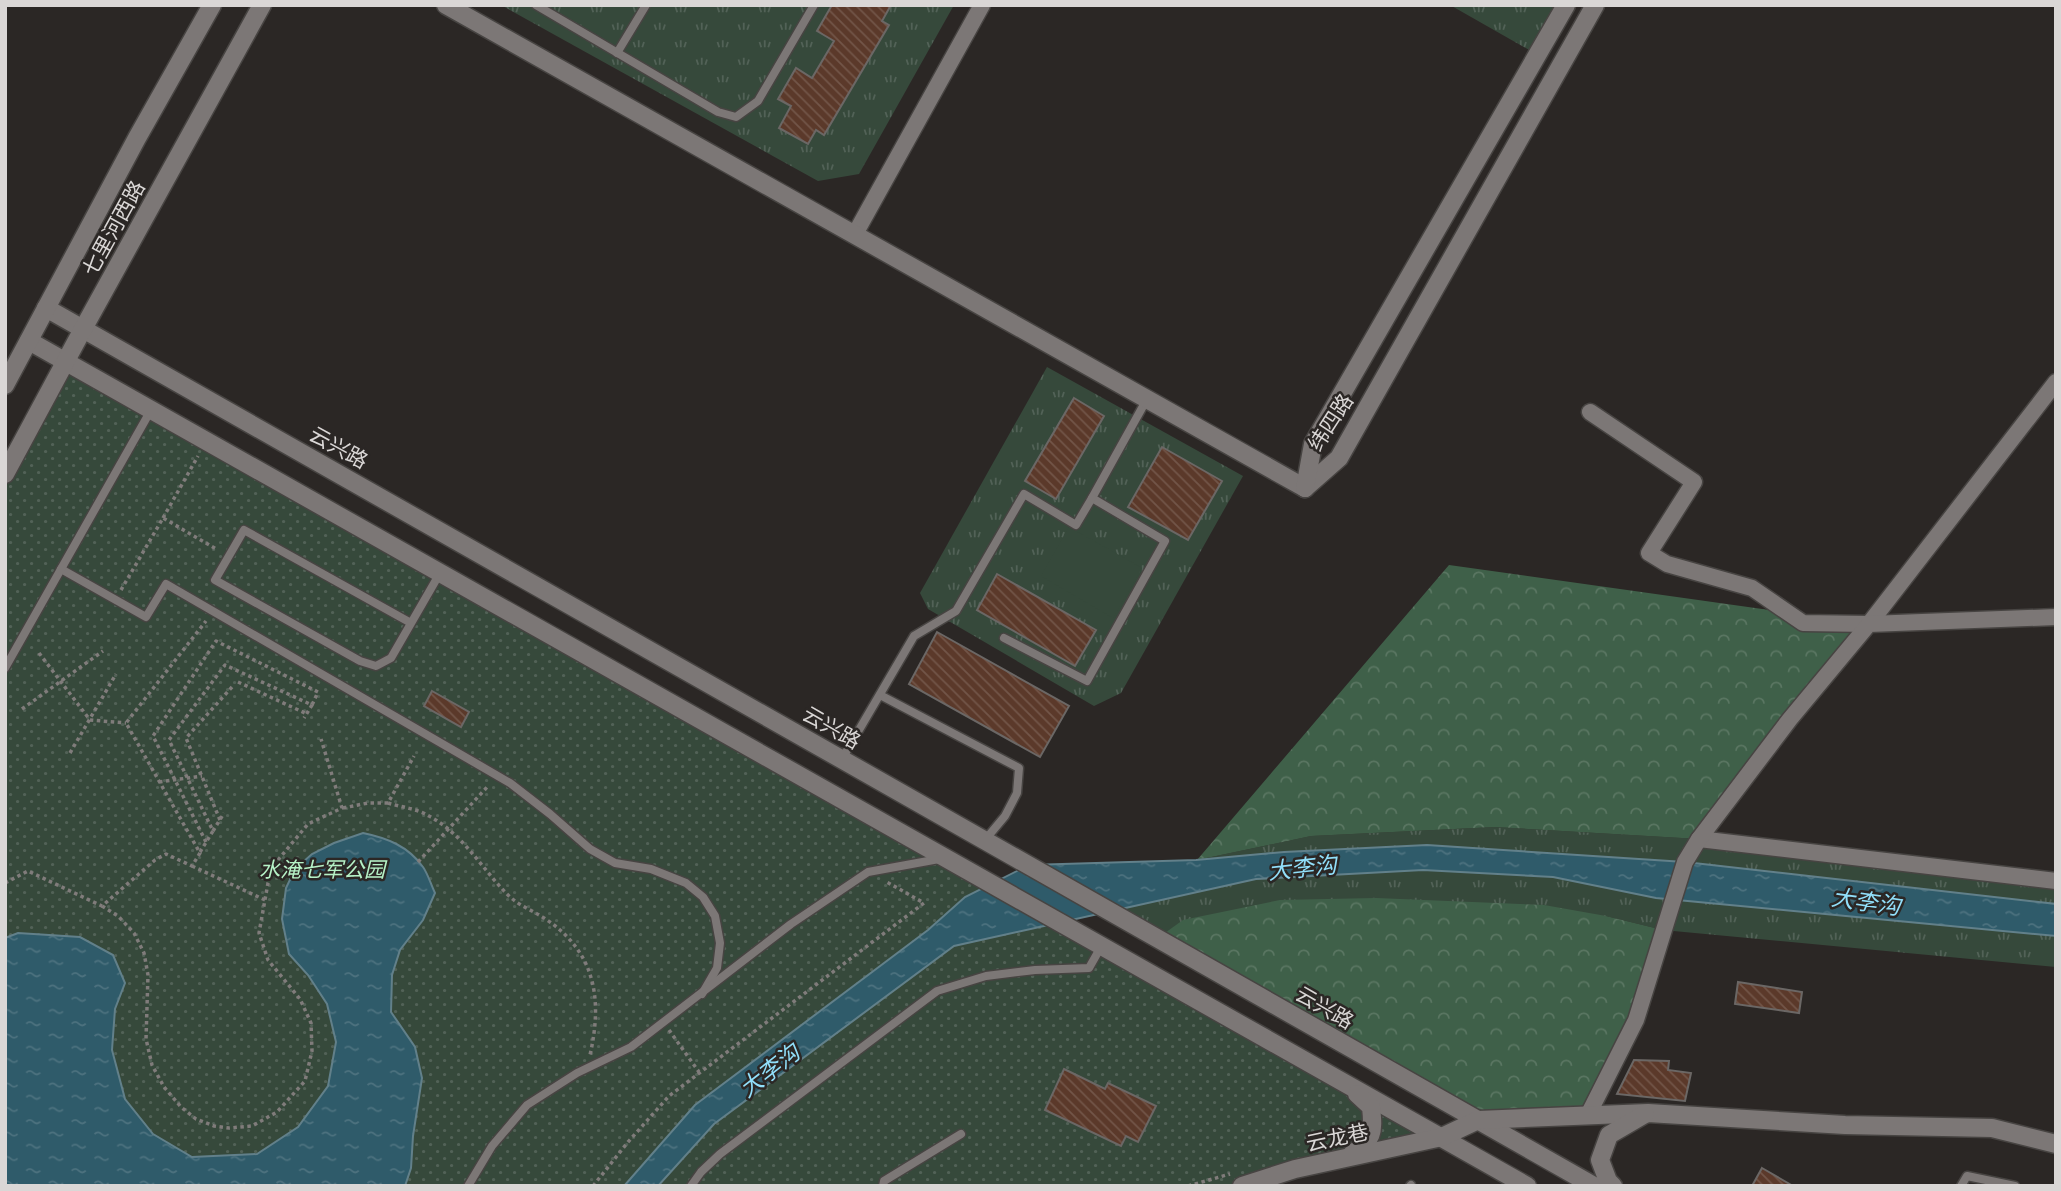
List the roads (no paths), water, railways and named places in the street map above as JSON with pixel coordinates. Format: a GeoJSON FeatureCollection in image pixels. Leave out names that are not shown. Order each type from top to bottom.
{"type":"FeatureCollection","features":[{"type":"Feature","properties":{"kind":"street","name":"七里河西路"},"geometry":{"type":"LineString","coordinates":[[5,385],[136,138],[212,5]]}},
{"type":"Feature","properties":{"kind":"street","name":"七里河西路"},"geometry":{"type":"LineString","coordinates":[[5,474],[262,5]]}},
{"type":"Feature","properties":{"kind":"street"},"geometry":{"type":"LineString","coordinates":[[446,5],[1305,488]]}},
{"type":"Feature","properties":{"kind":"street"},"geometry":{"type":"LineString","coordinates":[[855,234],[982,5]]}},
{"type":"Feature","properties":{"kind":"street","name":"纬四路"},"geometry":{"type":"LineString","coordinates":[[1305,488],[1313,444],[1566,5]]}},
{"type":"Feature","properties":{"kind":"street","name":"纬四路"},"geometry":{"type":"LineString","coordinates":[[1305,488],[1339,458],[1595,5]]}},
{"type":"Feature","properties":{"kind":"street","name":"云兴路"},"geometry":{"type":"LineString","coordinates":[[46,308],[1478,1120],[1608,1185]]}},
{"type":"Feature","properties":{"kind":"street"},"geometry":{"type":"LineString","coordinates":[[29,341],[1527,1186]]}},
{"type":"Feature","properties":{"kind":"street"},"geometry":{"type":"LineString","coordinates":[[1588,1115],[1636,1020],[1685,862],[1699,839],[1790,719],[1869,624],[2056,383]]}},
{"type":"Feature","properties":{"kind":"street"},"geometry":{"type":"LineString","coordinates":[[1590,412],[1694,482],[1649,553],[1667,564],[1752,588],[1803,623],[1869,624],[2056,617]]}},
{"type":"Feature","properties":{"kind":"street"},"geometry":{"type":"LineString","coordinates":[[1699,839],[2056,881]]}},
{"type":"Feature","properties":{"kind":"street"},"geometry":{"type":"LineString","coordinates":[[1344,1082],[1371,1107],[1373,1124],[1368,1143],[1346,1158]]}},
{"type":"Feature","properties":{"kind":"street"},"geometry":{"type":"LineString","coordinates":[[1478,1120],[1648,1113],[1845,1125],[1992,1128],[2056,1144]]}},
{"type":"Feature","properties":{"kind":"street"},"geometry":{"type":"LineString","coordinates":[[1608,1185],[1600,1160],[1609,1135],[1648,1113]]}},
{"type":"Feature","properties":{"kind":"street","name":"云龙巷"},"geometry":{"type":"LineString","coordinates":[[1242,1186],[1295,1169],[1442,1137],[1478,1120]]}},
{"type":"Feature","properties":{"kind":"lane"},"geometry":{"type":"LineString","coordinates":[[536,5],[718,112],[736,117],[758,102],[814,5]]}},
{"type":"Feature","properties":{"kind":"lane"},"geometry":{"type":"LineString","coordinates":[[617,53],[646,5]]}},
{"type":"Feature","properties":{"kind":"lane"},"geometry":{"type":"LineString","coordinates":[[842,759],[914,636],[956,611],[1024,494],[1076,525],[1147,398]]}},
{"type":"Feature","properties":{"kind":"lane"},"geometry":{"type":"LineString","coordinates":[[5,668],[151,410]]}},
{"type":"Feature","properties":{"kind":"lane"},"geometry":{"type":"LineString","coordinates":[[1004,638],[1087,681],[1165,541],[1092,498]]}},
{"type":"Feature","properties":{"kind":"lane"},"geometry":{"type":"LineString","coordinates":[[411,623],[244,530],[215,580],[360,661],[376,666],[391,659],[440,573]]}},
{"type":"Feature","properties":{"kind":"lane"},"geometry":{"type":"LineString","coordinates":[[61,569],[146,617],[166,584],[510,783],[590,849],[615,863],[650,869],[686,883],[703,897],[715,916],[720,943],[718,968],[702,994]]}},
{"type":"Feature","properties":{"kind":"lane"},"geometry":{"type":"LineString","coordinates":[[880,695],[1019,768],[1017,793],[1005,816],[985,840]]}},
{"type":"Feature","properties":{"kind":"lane"},"geometry":{"type":"LineString","coordinates":[[468,1186],[492,1146],[527,1105],[587,1069],[631,1047],[791,924],[868,872],[946,858]]}},
{"type":"Feature","properties":{"kind":"lane"},"geometry":{"type":"LineString","coordinates":[[691,1186],[720,1154],[937,991],[986,976],[1035,970],[1089,968],[1096,942]]}},
{"type":"Feature","properties":{"kind":"lane"},"geometry":{"type":"LineString","coordinates":[[883,1186],[884,1181],[961,1134]]}},
{"type":"Feature","properties":{"kind":"lane"},"geometry":{"type":"LineString","coordinates":[[1961,1186],[1966,1176],[2015,1186]]}},
{"type":"Feature","properties":{"kind":"water"},"geometry":{"type":"Polygon","coordinates":[[[363,833],[389,840],[404,848],[425,870],[435,893],[423,920],[400,950],[392,975],[391,1012],[415,1047],[422,1078],[411,1168],[405,1186],[5,1186],[5,938],[18,933],[80,937],[113,955],[125,983],[115,1009],[112,1050],[125,1099],[153,1134],[192,1157],[257,1154],[298,1127],[328,1086],[336,1042],[327,1004],[308,975],[289,954],[282,919],[286,888],[295,869],[312,854],[363,833]]]}},
{"type":"Feature","properties":{"kind":"water","name":"大李沟"},"geometry":{"type":"Polygon","coordinates":[[[1427,845],[1685,862],[2056,904],[2056,936],[1656,898],[1553,877],[1423,870],[1256,879],[954,946],[714,1124],[658,1186],[624,1186],[695,1105],[928,930],[965,897],[1029,865],[1196,860],[1284,852],[1427,845]]]}},
{"type":"Feature","properties":{"kind":"park label","name":"水淹七军公园"},"geometry":{"type":"Point","coordinates":[322,869]}}]}
